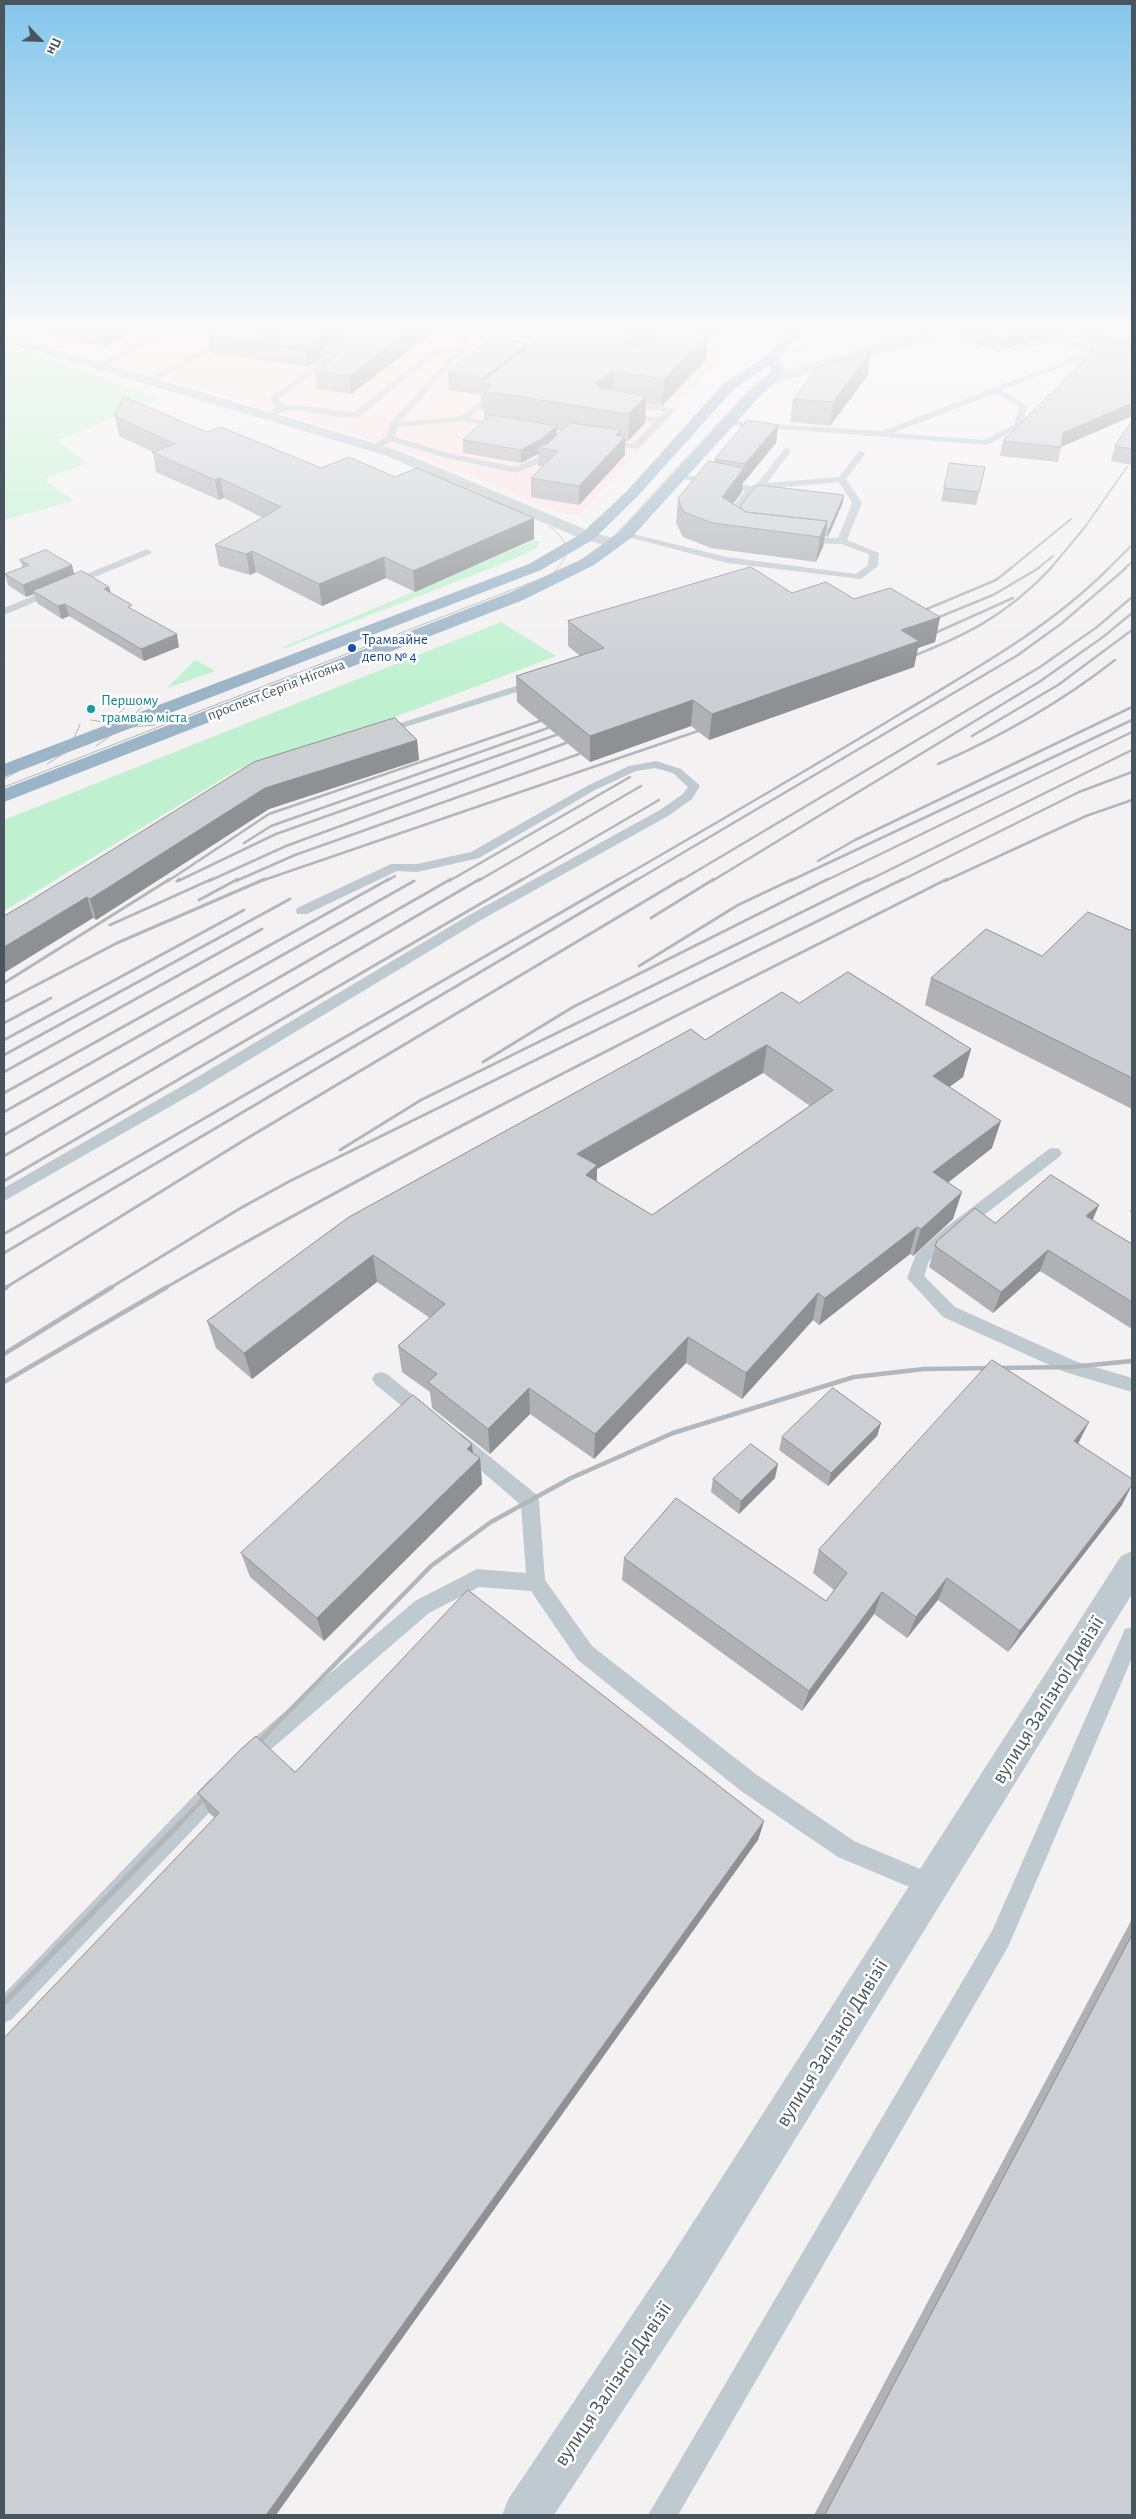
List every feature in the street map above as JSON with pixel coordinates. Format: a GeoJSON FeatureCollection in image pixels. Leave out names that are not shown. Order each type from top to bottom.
{"type":"FeatureCollection","features":[{"type":"Feature","properties":{"kind":"highway","name":"проспект Сергія Нігояна"},"geometry":{"type":"LineString","coordinates":[[4,771],[535,567],[588,536],[632,494],[674,448]]}},
{"type":"Feature","properties":{"kind":"highway","name":"проспект Сергія Нігояна"},"geometry":{"type":"LineString","coordinates":[[4,796],[517,596],[565,575],[620,539],[705,448]]}},
{"type":"Feature","properties":{"kind":"street"},"geometry":{"type":"LineString","coordinates":[[374,448],[588,536],[620,539]]}},
{"type":"Feature","properties":{"kind":"street","name":"вулиця Залізної Дивізії"},"geometry":{"type":"LineString","coordinates":[[526,2515],[682,2279],[1132,1566]]}},
{"type":"Feature","properties":{"kind":"lane"},"geometry":{"type":"LineString","coordinates":[[421,448],[446,455],[516,470],[544,458],[556,448]]}},
{"type":"Feature","properties":{"kind":"lane"},"geometry":{"type":"LineString","coordinates":[[739,528],[727,521],[787,451]]}},
{"type":"Feature","properties":{"kind":"lane"},"geometry":{"type":"LineString","coordinates":[[678,477],[755,487],[842,479],[862,453]]}},
{"type":"Feature","properties":{"kind":"lane"},"geometry":{"type":"LineString","coordinates":[[842,479],[857,503],[842,541]]}},
{"type":"Feature","properties":{"kind":"lane"},"geometry":{"type":"LineString","coordinates":[[620,539],[727,560],[858,577],[873,566],[874,553],[842,541],[815,542],[788,538]]}},
{"type":"Feature","properties":{"kind":"lane"},"geometry":{"type":"LineString","coordinates":[[4,612],[147,552]]}},
{"type":"Feature","properties":{"kind":"lane"},"geometry":{"type":"LineString","coordinates":[[366,736],[519,688]]}},
{"type":"Feature","properties":{"kind":"lane"},"geometry":{"type":"LineString","coordinates":[[4,1195],[194,1086],[476,917],[664,813],[688,796],[694,786],[677,771],[656,764],[633,768],[584,792],[475,855],[417,868],[395,868],[302,911]]}},
{"type":"Feature","properties":{"kind":"lane"},"geometry":{"type":"LineString","coordinates":[[1054,1153],[951,1232],[922,1258],[915,1278],[948,1312],[1071,1367],[1132,1386]]}},
{"type":"Feature","properties":{"kind":"lane"},"geometry":{"type":"LineString","coordinates":[[381,1379],[530,1501],[536,1583],[585,1653],[749,1784],[846,1849],[931,1885]]}},
{"type":"Feature","properties":{"kind":"lane"},"geometry":{"type":"LineString","coordinates":[[4,2011],[232,1772],[289,1719],[422,1607],[477,1578],[536,1583]]}},
{"type":"Feature","properties":{"kind":"lane"},"geometry":{"type":"LineString","coordinates":[[662,2515],[1000,1939],[1132,1636]]}},
{"type":"Feature","properties":{"kind":"shaded area"},"geometry":{"type":"Polygon","coordinates":[[[395,448],[643,448],[580,514],[563,513],[395,448]]]}},
{"type":"Feature","properties":{"kind":"green space"},"geometry":{"type":"Polygon","coordinates":[[[4,448],[66,448],[88,463],[44,479],[74,501],[4,520],[4,448]]]}},
{"type":"Feature","properties":{"kind":"green space"},"geometry":{"type":"Polygon","coordinates":[[[535,540],[540,542],[535,549],[512,560],[283,649],[281,648],[535,540]]]}},
{"type":"Feature","properties":{"kind":"green space"},"geometry":{"type":"Polygon","coordinates":[[[501,622],[556,656],[384,721],[237,770],[4,911],[4,820],[501,622]]]}},
{"type":"Feature","properties":{"kind":"green space"},"geometry":{"type":"Polygon","coordinates":[[[196,660],[215,671],[167,688],[194,661],[196,660]]]}},
{"type":"Feature","properties":{"kind":"building"},"geometry":{"type":"Polygon","coordinates":[[[165,448],[271,448],[321,468],[349,457],[395,477],[417,468],[534,518],[413,571],[384,557],[319,584],[252,551],[246,554],[215,545],[281,507],[220,478],[215,480],[152,452],[165,448]]]}},
{"type":"Feature","properties":{"kind":"building"},"geometry":{"type":"Polygon","coordinates":[[[507,448],[526,448],[521,450],[507,448]]]}},
{"type":"Feature","properties":{"kind":"building"},"geometry":{"type":"Polygon","coordinates":[[[541,448],[615,448],[579,486],[531,478],[558,451],[541,448]]]}},
{"type":"Feature","properties":{"kind":"building"},"geometry":{"type":"Polygon","coordinates":[[[725,448],[759,448],[745,464],[715,459],[725,448]]]}},
{"type":"Feature","properties":{"kind":"building"},"geometry":{"type":"Polygon","coordinates":[[[709,461],[744,468],[722,497],[746,512],[827,521],[820,537],[713,523],[684,512],[678,499],[709,461]]]}},
{"type":"Feature","properties":{"kind":"building"},"geometry":{"type":"Polygon","coordinates":[[[950,463],[985,467],[979,492],[944,488],[950,463]]]}},
{"type":"Feature","properties":{"kind":"building"},"geometry":{"type":"Polygon","coordinates":[[[757,485],[844,495],[829,530],[826,530],[827,521],[746,512],[740,507],[757,485]]]}},
{"type":"Feature","properties":{"kind":"building"},"geometry":{"type":"Polygon","coordinates":[[[46,550],[72,565],[23,585],[5,574],[29,565],[20,560],[46,550]]]}},
{"type":"Feature","properties":{"kind":"building"},"geometry":{"type":"Polygon","coordinates":[[[751,567],[792,593],[826,582],[854,599],[890,588],[940,617],[901,630],[919,641],[712,714],[693,700],[590,736],[516,676],[604,648],[568,621],[751,567]]]}},
{"type":"Feature","properties":{"kind":"building"},"geometry":{"type":"Polygon","coordinates":[[[82,571],[109,587],[104,589],[132,605],[128,607],[177,634],[141,649],[65,604],[58,606],[33,591],[82,571]]]}},
{"type":"Feature","properties":{"kind":"building"},"geometry":{"type":"Polygon","coordinates":[[[395,718],[417,740],[265,788],[90,899],[87,897],[4,947],[4,916],[254,762],[395,718]]]}},
{"type":"Feature","properties":{"kind":"building"},"geometry":{"type":"Polygon","coordinates":[[[1088,912],[1132,931],[1132,1078],[931,978],[986,929],[1042,956],[1088,912]]]}},
{"type":"Feature","properties":{"kind":"building"},"geometry":{"type":"Polygon","coordinates":[[[848,972],[971,1049],[933,1076],[1001,1121],[933,1172],[962,1192],[921,1229],[917,1227],[825,1298],[818,1293],[746,1373],[688,1337],[595,1434],[529,1388],[488,1429],[428,1382],[437,1374],[398,1346],[445,1304],[373,1255],[244,1353],[207,1321],[349,1217],[691,1029],[705,1040],[782,992],[799,1003],[848,972]],[[767,1045],[577,1154],[597,1165],[586,1175],[652,1215],[833,1090],[767,1045]]]}},
{"type":"Feature","properties":{"kind":"building"},"geometry":{"type":"Polygon","coordinates":[[[1051,1175],[1099,1205],[1086,1216],[1132,1244],[1132,1302],[1048,1250],[1001,1292],[935,1246],[937,1241],[975,1208],[995,1223],[1051,1175]]]}},
{"type":"Feature","properties":{"kind":"building"},"geometry":{"type":"Polygon","coordinates":[[[992,1360],[1089,1422],[1074,1441],[1132,1479],[1132,1485],[1020,1631],[947,1578],[916,1617],[882,1592],[809,1691],[624,1558],[676,1498],[826,1601],[847,1573],[819,1550],[992,1360]]]}},
{"type":"Feature","properties":{"kind":"building"},"geometry":{"type":"Polygon","coordinates":[[[833,1388],[881,1423],[831,1473],[782,1437],[833,1388]]]}},
{"type":"Feature","properties":{"kind":"building"},"geometry":{"type":"Polygon","coordinates":[[[413,1395],[472,1444],[467,1449],[480,1458],[317,1618],[241,1553],[413,1395]]]}},
{"type":"Feature","properties":{"kind":"building"},"geometry":{"type":"Polygon","coordinates":[[[751,1444],[778,1464],[741,1501],[713,1479],[751,1444]]]}},
{"type":"Feature","properties":{"kind":"building"},"geometry":{"type":"Polygon","coordinates":[[[468,1590],[764,1821],[266,2515],[4,2515],[4,2038],[219,1813],[198,1793],[241,1749],[256,1736],[295,1772],[468,1590]]]}},
{"type":"Feature","properties":{"kind":"building"},"geometry":{"type":"Polygon","coordinates":[[[1132,1935],[1132,2515],[825,2515],[1132,1935]]]}},
{"type":"Feature","properties":{"kind":"tram line"},"geometry":{"type":"LineString","coordinates":[[4,787],[563,570],[597,551],[615,535],[696,448]]}},
{"type":"Feature","properties":{"kind":"tram line"},"geometry":{"type":"LineString","coordinates":[[549,526],[561,537],[566,547],[564,559],[554,572]]}},
{"type":"Feature","properties":{"kind":"tram line"},"geometry":{"type":"LineString","coordinates":[[124,726],[150,698]]}},
{"type":"Feature","properties":{"kind":"tram line"},"geometry":{"type":"LineString","coordinates":[[109,723],[131,702]]}},
{"type":"Feature","properties":{"kind":"tram line"},"geometry":{"type":"LineString","coordinates":[[91,720],[109,723]]}},
{"type":"Feature","properties":{"kind":"tram line"},"geometry":{"type":"LineString","coordinates":[[47,764],[101,730],[109,723]]}},
{"type":"Feature","properties":{"kind":"tram line"},"geometry":{"type":"LineString","coordinates":[[109,723],[124,726]]}},
{"type":"Feature","properties":{"kind":"tram line"},"geometry":{"type":"LineString","coordinates":[[4,779],[67,743],[75,736],[80,724]]}},
{"type":"Feature","properties":{"kind":"tram line"},"geometry":{"type":"LineString","coordinates":[[124,726],[133,727],[155,725]]}},
{"type":"Feature","properties":{"kind":"tram line"},"geometry":{"type":"LineString","coordinates":[[96,746],[124,726]]}},
{"type":"Feature","properties":{"kind":"railway"},"geometry":{"type":"LineString","coordinates":[[1050,569],[1085,527],[1127,467]]}},
{"type":"Feature","properties":{"kind":"railway"},"geometry":{"type":"LineString","coordinates":[[1010,569],[1071,519]]}},
{"type":"Feature","properties":{"kind":"railway"},"geometry":{"type":"LineString","coordinates":[[1109,568],[1132,545]]}},
{"type":"Feature","properties":{"kind":"railway"},"geometry":{"type":"LineString","coordinates":[[1037,569],[1053,556]]}},
{"type":"Feature","properties":{"kind":"railway"},"geometry":{"type":"LineString","coordinates":[[1124,569],[1132,562]]}},
{"type":"Feature","properties":{"kind":"railway"},"geometry":{"type":"LineString","coordinates":[[915,614],[996,580],[1011,568]]}},
{"type":"Feature","properties":{"kind":"railway"},"geometry":{"type":"LineString","coordinates":[[927,622],[993,595],[1039,568]]}},
{"type":"Feature","properties":{"kind":"railway"},"geometry":{"type":"LineString","coordinates":[[616,881],[982,665],[1061,610],[1109,568]]}},
{"type":"Feature","properties":{"kind":"railway"},"geometry":{"type":"LineString","coordinates":[[635,881],[1018,655],[1062,623],[1126,568]]}},
{"type":"Feature","properties":{"kind":"railway"},"geometry":{"type":"LineString","coordinates":[[903,660],[946,642],[983,623],[1017,600],[1050,569]]}},
{"type":"Feature","properties":{"kind":"railway"},"geometry":{"type":"LineString","coordinates":[[680,881],[1040,667],[1097,627],[1132,597]]}},
{"type":"Feature","properties":{"kind":"railway"},"geometry":{"type":"LineString","coordinates":[[926,637],[1013,598]]}},
{"type":"Feature","properties":{"kind":"railway"},"geometry":{"type":"LineString","coordinates":[[712,881],[1039,682],[1103,637],[1132,613]]}},
{"type":"Feature","properties":{"kind":"railway"},"geometry":{"type":"LineString","coordinates":[[972,736],[1058,685],[1132,630]]}},
{"type":"Feature","properties":{"kind":"railway"},"geometry":{"type":"LineString","coordinates":[[938,764],[1030,718],[1115,660]]}},
{"type":"Feature","properties":{"kind":"railway"},"geometry":{"type":"LineString","coordinates":[[818,861],[855,840],[1132,707]]}},
{"type":"Feature","properties":{"kind":"railway"},"geometry":{"type":"LineString","coordinates":[[790,881],[1132,720]]}},
{"type":"Feature","properties":{"kind":"railway"},"geometry":{"type":"LineString","coordinates":[[168,881],[269,814],[540,721]]}},
{"type":"Feature","properties":{"kind":"railway"},"geometry":{"type":"LineString","coordinates":[[244,843],[271,826],[548,728]]}},
{"type":"Feature","properties":{"kind":"railway"},"geometry":{"type":"LineString","coordinates":[[261,881],[698,731]]}},
{"type":"Feature","properties":{"kind":"railway"},"geometry":{"type":"LineString","coordinates":[[825,881],[1132,732]]}},
{"type":"Feature","properties":{"kind":"railway"},"geometry":{"type":"LineString","coordinates":[[178,881],[276,834],[556,735]]}},
{"type":"Feature","properties":{"kind":"railway"},"geometry":{"type":"LineString","coordinates":[[209,881],[286,846],[566,743]]}},
{"type":"Feature","properties":{"kind":"railway"},"geometry":{"type":"LineString","coordinates":[[867,881],[1132,750]]}},
{"type":"Feature","properties":{"kind":"railway"},"geometry":{"type":"LineString","coordinates":[[236,881],[295,855],[579,754]]}},
{"type":"Feature","properties":{"kind":"railway"},"geometry":{"type":"LineString","coordinates":[[900,881],[1079,792],[1132,772]]}},
{"type":"Feature","properties":{"kind":"railway"},"geometry":{"type":"LineString","coordinates":[[449,881],[630,777]]}},
{"type":"Feature","properties":{"kind":"railway"},"geometry":{"type":"LineString","coordinates":[[478,881],[641,786]]}},
{"type":"Feature","properties":{"kind":"railway"},"geometry":{"type":"LineString","coordinates":[[520,881],[659,800]]}},
{"type":"Feature","properties":{"kind":"railway"},"geometry":{"type":"LineString","coordinates":[[945,881],[1086,816],[1132,800]]}},
{"type":"Feature","properties":{"kind":"railway"},"geometry":{"type":"LineString","coordinates":[[387,881],[395,876]]}},
{"type":"Feature","properties":{"kind":"railway"},"geometry":{"type":"LineString","coordinates":[[4,983],[170,879]]}},
{"type":"Feature","properties":{"kind":"railway"},"geometry":{"type":"LineString","coordinates":[[110,925],[212,879]]}},
{"type":"Feature","properties":{"kind":"railway"},"geometry":{"type":"LineString","coordinates":[[199,900],[238,879]]}},
{"type":"Feature","properties":{"kind":"railway"},"geometry":{"type":"LineString","coordinates":[[4,1002],[117,943],[265,879]]}},
{"type":"Feature","properties":{"kind":"railway"},"geometry":{"type":"LineString","coordinates":[[4,1093],[389,879]]}},
{"type":"Feature","properties":{"kind":"railway"},"geometry":{"type":"LineString","coordinates":[[4,1135],[451,879]]}},
{"type":"Feature","properties":{"kind":"railway"},"geometry":{"type":"LineString","coordinates":[[4,1156],[480,879]]}},
{"type":"Feature","properties":{"kind":"railway"},"geometry":{"type":"LineString","coordinates":[[4,1181],[523,879]]}},
{"type":"Feature","properties":{"kind":"railway"},"geometry":{"type":"LineString","coordinates":[[4,1234],[619,879]]}},
{"type":"Feature","properties":{"kind":"railway"},"geometry":{"type":"LineString","coordinates":[[4,1253],[638,879]]}},
{"type":"Feature","properties":{"kind":"railway"},"geometry":{"type":"LineString","coordinates":[[5,1288],[246,1139],[682,879]]}},
{"type":"Feature","properties":{"kind":"railway"},"geometry":{"type":"LineString","coordinates":[[651,918],[714,879]]}},
{"type":"Feature","properties":{"kind":"railway"},"geometry":{"type":"LineString","coordinates":[[639,966],[738,905],[793,879]]}},
{"type":"Feature","properties":{"kind":"railway"},"geometry":{"type":"LineString","coordinates":[[483,1062],[573,1007],[828,879]]}},
{"type":"Feature","properties":{"kind":"railway"},"geometry":{"type":"LineString","coordinates":[[340,1150],[421,1100],[869,879]]}},
{"type":"Feature","properties":{"kind":"railway"},"geometry":{"type":"LineString","coordinates":[[110,1288],[239,1209],[290,1181],[903,879]]}},
{"type":"Feature","properties":{"kind":"railway"},"geometry":{"type":"LineString","coordinates":[[165,1288],[455,1129],[947,879]]}},
{"type":"Feature","properties":{"kind":"railway"},"geometry":{"type":"LineString","coordinates":[[4,1112],[414,881]]}},
{"type":"Feature","properties":{"kind":"railway"},"geometry":{"type":"LineString","coordinates":[[4,1055],[290,899]]}},
{"type":"Feature","properties":{"kind":"railway"},"geometry":{"type":"LineString","coordinates":[[4,1040],[244,910]]}},
{"type":"Feature","properties":{"kind":"railway"},"geometry":{"type":"LineString","coordinates":[[4,1072],[262,929]]}},
{"type":"Feature","properties":{"kind":"railway"},"geometry":{"type":"LineString","coordinates":[[4,1023],[51,998]]}},
{"type":"Feature","properties":{"kind":"railway"},"geometry":{"type":"LineString","coordinates":[[4,1354],[112,1287]]}},
{"type":"Feature","properties":{"kind":"railway"},"geometry":{"type":"LineString","coordinates":[[4,1382],[167,1287]]}},
{"type":"Feature","properties":{"kind":"railway"},"geometry":{"type":"LineString","coordinates":[[250,1751],[431,1566],[491,1522],[571,1478],[673,1433],[854,1377],[924,1369],[1071,1367],[1132,1361]]}},
{"type":"Feature","properties":{"kind":"railway"},"geometry":{"type":"LineString","coordinates":[[181,1822],[212,1790]]}},
{"type":"Feature","properties":{"kind":"railway"},"geometry":{"type":"LineString","coordinates":[[4,2003],[182,1821]]}},
{"type":"Feature","properties":{"kind":"place","name":"Трамвайне депо № 4"},"geometry":{"type":"Point","coordinates":[352,648]}},
{"type":"Feature","properties":{"kind":"place","name":"Першому трамваю міста"},"geometry":{"type":"Point","coordinates":[91,709]}}]}
